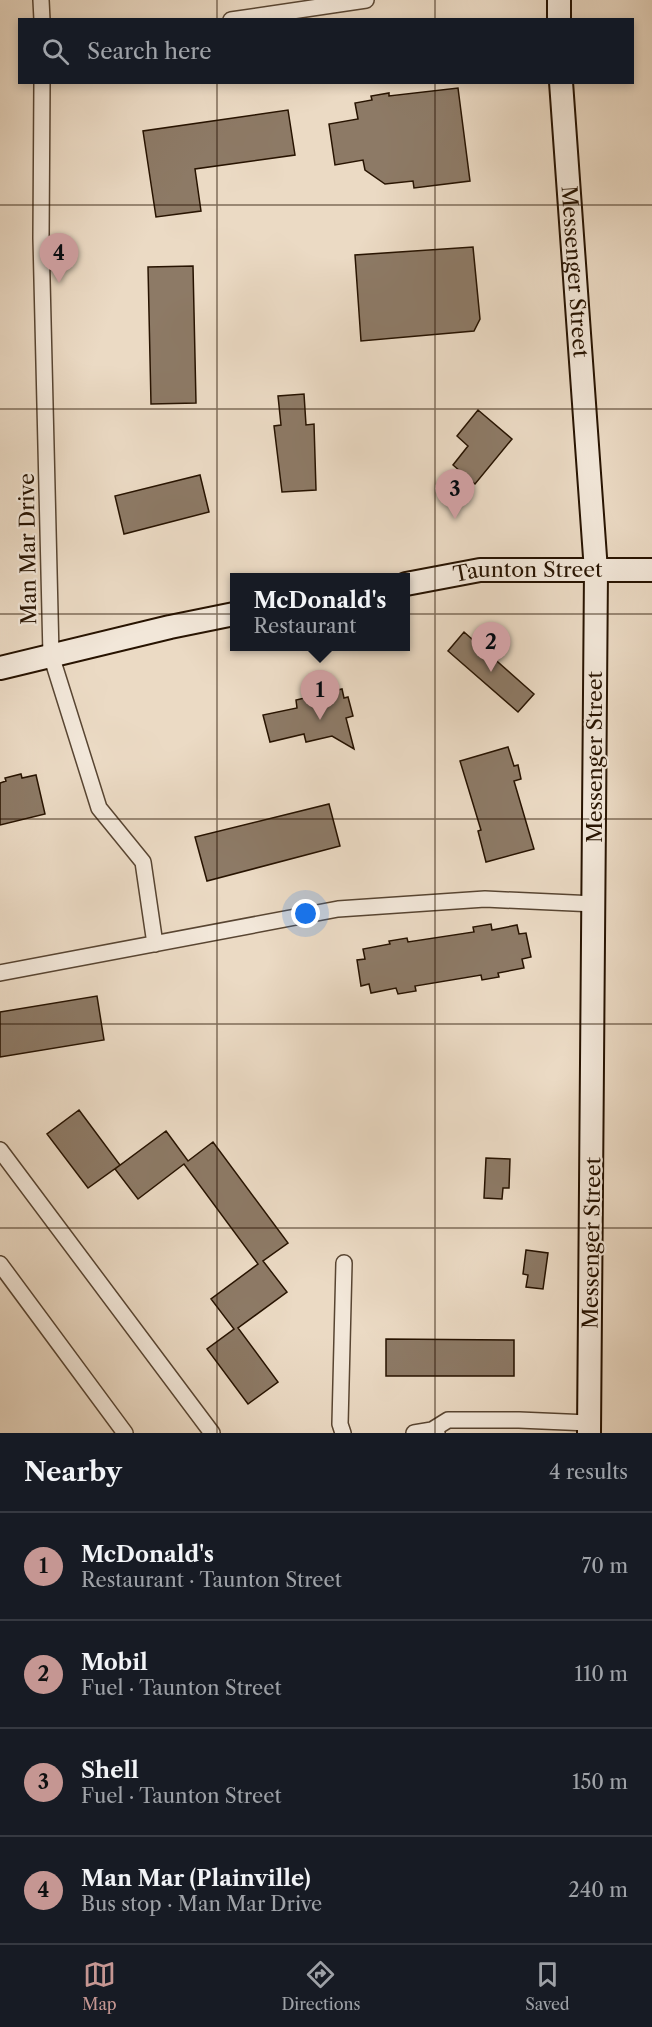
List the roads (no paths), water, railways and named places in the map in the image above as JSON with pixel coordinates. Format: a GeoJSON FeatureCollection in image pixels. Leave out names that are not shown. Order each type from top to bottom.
{"type":"FeatureCollection","features":[{"type":"Feature","properties":{"kind":"main road"},"geometry":{"type":"LineString","coordinates":[[559,0],[559,18]]}},
{"type":"Feature","properties":{"kind":"main road","name":"Messenger Street"},"geometry":{"type":"LineString","coordinates":[[561,84],[596,571],[589,1428]]}},
{"type":"Feature","properties":{"kind":"main road","name":"Taunton Street"},"geometry":{"type":"LineString","coordinates":[[410,583],[480,570],[652,570]]}},
{"type":"Feature","properties":{"kind":"main road"},"geometry":{"type":"LineString","coordinates":[[0,668],[230,615]]}},
{"type":"Feature","properties":{"kind":"street"},"geometry":{"type":"LineString","coordinates":[[41,0],[42,18]]}},
{"type":"Feature","properties":{"kind":"street"},"geometry":{"type":"LineString","coordinates":[[244,18],[366,0]]}},
{"type":"Feature","properties":{"kind":"street","name":"Man Mar Drive"},"geometry":{"type":"LineString","coordinates":[[42,84],[41,238],[51,655],[99,808],[143,862],[154,944]]}},
{"type":"Feature","properties":{"kind":"street"},"geometry":{"type":"LineString","coordinates":[[0,973],[338,909],[484,899],[595,904]]}},
{"type":"Feature","properties":{"kind":"street"},"geometry":{"type":"LineString","coordinates":[[0,1150],[212,1433]]}},
{"type":"Feature","properties":{"kind":"street"},"geometry":{"type":"LineString","coordinates":[[343,1433],[340,1424],[344,1263]]}},
{"type":"Feature","properties":{"kind":"street"},"geometry":{"type":"LineString","coordinates":[[0,1264],[125,1433]]}},
{"type":"Feature","properties":{"kind":"street"},"geometry":{"type":"LineString","coordinates":[[414,1433],[433,1432],[448,1420],[519,1420],[589,1428]]}},
{"type":"Feature","properties":{"kind":"place","name":"Man Mar (Plainville)"},"geometry":{"type":"Point","coordinates":[59,283]}},
{"type":"Feature","properties":{"kind":"place","name":"Shell"},"geometry":{"type":"Point","coordinates":[455,519]}},
{"type":"Feature","properties":{"kind":"place","name":"Mobil"},"geometry":{"type":"Point","coordinates":[491,672]}},
{"type":"Feature","properties":{"kind":"place","name":"McDonald's"},"geometry":{"type":"Point","coordinates":[320,720]}}]}
